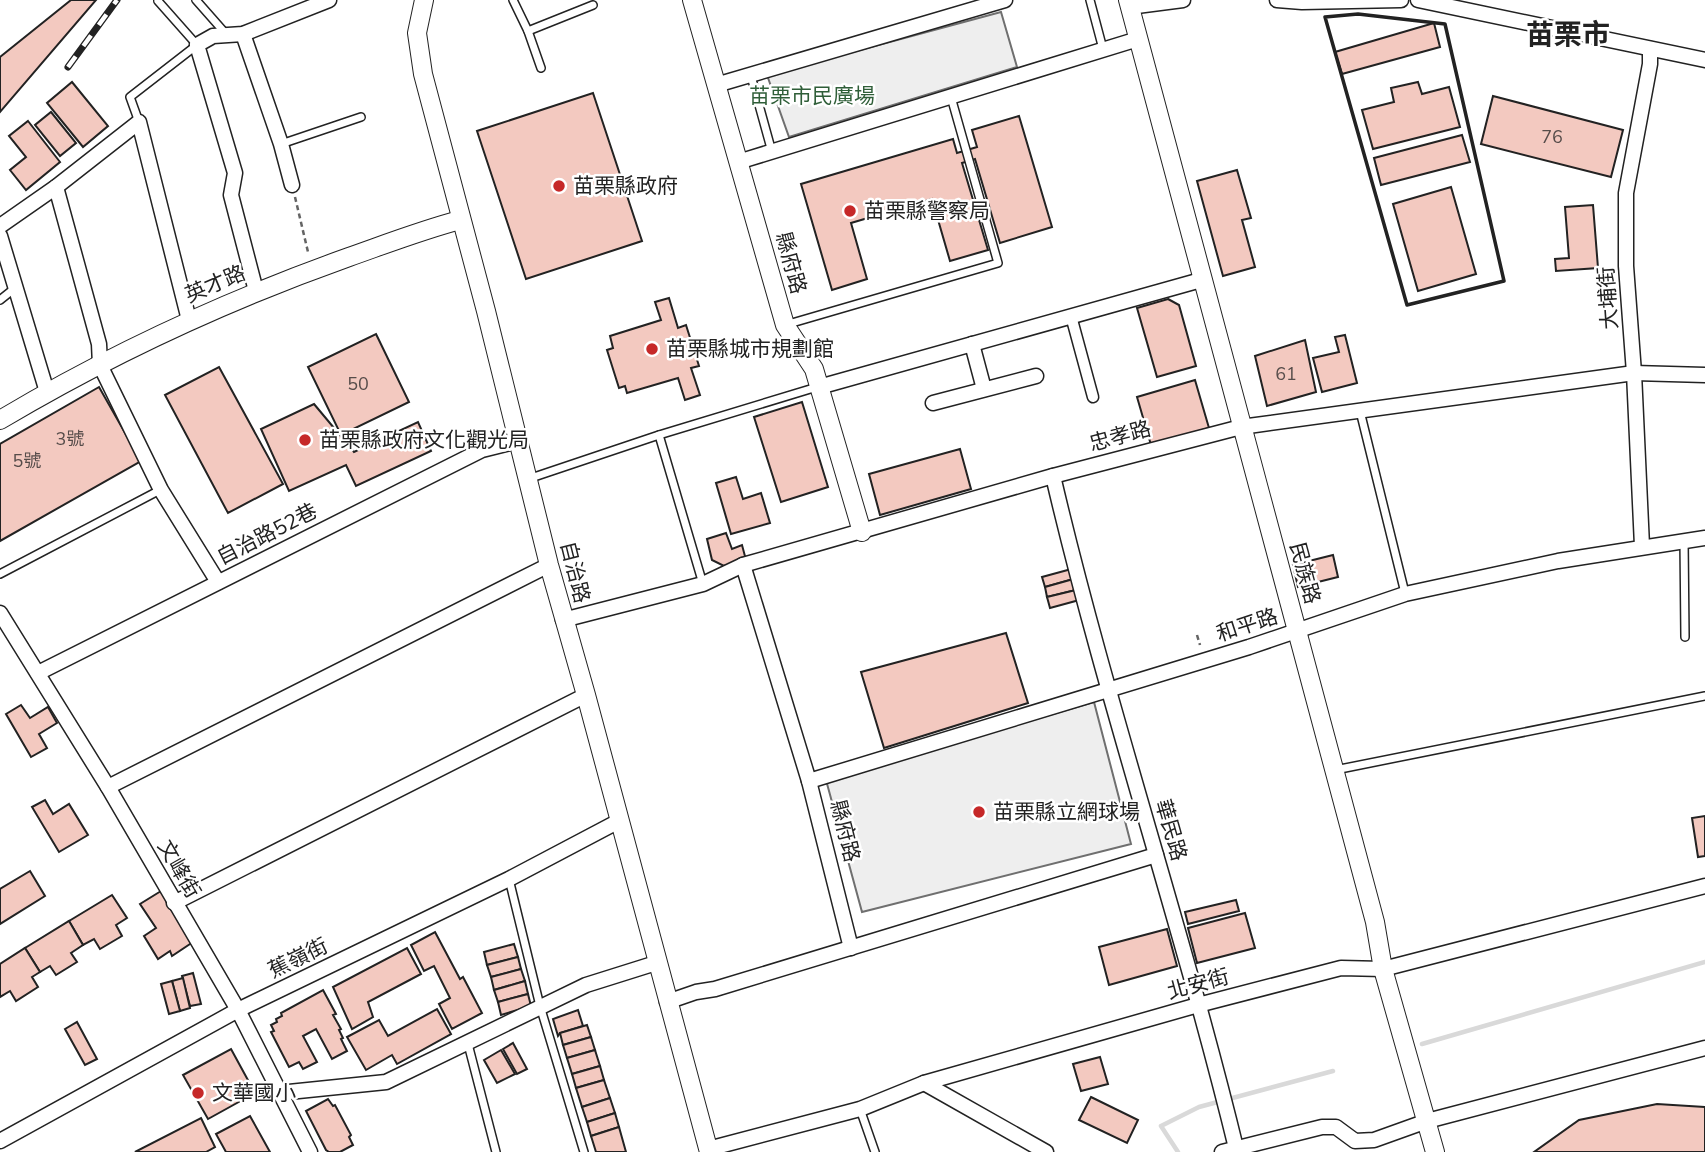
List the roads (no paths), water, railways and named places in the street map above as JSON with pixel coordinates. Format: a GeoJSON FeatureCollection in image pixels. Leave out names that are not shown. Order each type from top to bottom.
{"type":"FeatureCollection","features":[{"type":"Feature","properties":{"kind":"street"},"geometry":{"type":"LineString","coordinates":[[257,291],[231,195],[235,173],[197,44],[213,36],[243,34],[328,0]]}},
{"type":"Feature","properties":{"kind":"street","name":"自治路"},"geometry":{"type":"LineString","coordinates":[[424,0],[417,33],[423,74],[563,620],[586,695],[708,1150]]}},
{"type":"Feature","properties":{"kind":"street","name":"縣府路"},"geometry":{"type":"LineString","coordinates":[[692,0],[785,325],[814,369],[862,532]]}},
{"type":"Feature","properties":{"kind":"street"},"geometry":{"type":"LineString","coordinates":[[716,85],[1006,0]]}},
{"type":"Feature","properties":{"kind":"street"},"geometry":{"type":"LineString","coordinates":[[1128,3],[1183,0]]}},
{"type":"Feature","properties":{"kind":"street"},"geometry":{"type":"LineString","coordinates":[[1277,0],[1401,0]]}},
{"type":"Feature","properties":{"kind":"street"},"geometry":{"type":"LineString","coordinates":[[1418,0],[1705,60]]}},
{"type":"Feature","properties":{"kind":"street","name":"民族路"},"geometry":{"type":"LineString","coordinates":[[1128,3],[1335,770],[1375,922],[1383,969],[1435,1152]]}},
{"type":"Feature","properties":{"kind":"street"},"geometry":{"type":"LineString","coordinates":[[243,34],[281,144],[292,185]]}},
{"type":"Feature","properties":{"kind":"street"},"geometry":{"type":"LineString","coordinates":[[738,162],[1138,39]]}},
{"type":"Feature","properties":{"kind":"street","name":"大埔街"},"geometry":{"type":"LineString","coordinates":[[1642,546],[1626,266],[1626,192],[1650,64],[1650,49]]}},
{"type":"Feature","properties":{"kind":"street"},"geometry":{"type":"LineString","coordinates":[[0,226],[56,187],[139,122],[189,320]]}},
{"type":"Feature","properties":{"kind":"street"},"geometry":{"type":"LineString","coordinates":[[56,187],[99,344],[100,365],[161,490],[218,582]]}},
{"type":"Feature","properties":{"kind":"street","name":"英才路"},"geometry":{"type":"LineString","coordinates":[[0,420],[47,392],[189,320],[257,291],[429,228],[460,220]]}},
{"type":"Feature","properties":{"kind":"street"},"geometry":{"type":"LineString","coordinates":[[0,236],[47,392]]}},
{"type":"Feature","properties":{"kind":"street"},"geometry":{"type":"LineString","coordinates":[[819,387],[1201,280]]}},
{"type":"Feature","properties":{"kind":"street"},"geometry":{"type":"LineString","coordinates":[[1072,316],[1093,397]]}},
{"type":"Feature","properties":{"kind":"street"},"geometry":{"type":"LineString","coordinates":[[972,344],[984,390]]}},
{"type":"Feature","properties":{"kind":"street","name":"忠孝路"},"geometry":{"type":"LineString","coordinates":[[563,620],[703,584],[743,565],[1053,476],[1241,427],[1634,373],[1705,375]]}},
{"type":"Feature","properties":{"kind":"street"},"geometry":{"type":"LineString","coordinates":[[933,403],[1035,376]]}},
{"type":"Feature","properties":{"kind":"street","name":"自治路52巷"},"geometry":{"type":"LineString","coordinates":[[38,673],[482,450],[518,441]]}},
{"type":"Feature","properties":{"kind":"street","name":"華民路"},"geometry":{"type":"LineString","coordinates":[[1053,476],[1224,1102],[1232,1151]]}},
{"type":"Feature","properties":{"kind":"street","name":"和平路"},"geometry":{"type":"LineString","coordinates":[[809,781],[1297,631],[1405,594],[1545,563],[1705,538]]}},
{"type":"Feature","properties":{"kind":"street"},"geometry":{"type":"LineString","coordinates":[[108,788],[549,565]]}},
{"type":"Feature","properties":{"kind":"street","name":"縣府路"},"geometry":{"type":"LineString","coordinates":[[743,565],[809,781],[851,948]]}},
{"type":"Feature","properties":{"kind":"street","name":"文峰街"},"geometry":{"type":"LineString","coordinates":[[0,613],[108,788],[238,1010],[310,1152]]}},
{"type":"Feature","properties":{"kind":"street"},"geometry":{"type":"LineString","coordinates":[[174,903],[586,695]]}},
{"type":"Feature","properties":{"kind":"street","name":"蕉嶺街"},"geometry":{"type":"LineString","coordinates":[[0,1142],[238,1010],[509,879],[619,821]]}},
{"type":"Feature","properties":{"kind":"street"},"geometry":{"type":"LineString","coordinates":[[667,1002],[1156,855]]}},
{"type":"Feature","properties":{"kind":"street","name":"北安街"},"geometry":{"type":"LineString","coordinates":[[708,1150],[860,1110],[924,1083],[1198,1005],[1341,968],[1383,969],[1705,886]]}},
{"type":"Feature","properties":{"kind":"street"},"geometry":{"type":"LineString","coordinates":[[279,1093],[386,1082],[586,985],[656,963]]}},
{"type":"Feature","properties":{"kind":"street"},"geometry":{"type":"LineString","coordinates":[[1232,1151],[1322,1127],[1336,1127],[1355,1141],[1374,1140],[1427,1121],[1705,1048]]}},
{"type":"Feature","properties":{"kind":"street"},"geometry":{"type":"LineString","coordinates":[[924,1083],[1046,1152]]}},
{"type":"Feature","properties":{"kind":"lane"},"geometry":{"type":"LineString","coordinates":[[196,0],[226,35]]}},
{"type":"Feature","properties":{"kind":"lane"},"geometry":{"type":"LineString","coordinates":[[513,0],[541,68]]}},
{"type":"Feature","properties":{"kind":"lane"},"geometry":{"type":"LineString","coordinates":[[1090,0],[1104,50]]}},
{"type":"Feature","properties":{"kind":"lane"},"geometry":{"type":"LineString","coordinates":[[139,122],[130,97],[197,44],[158,1]]}},
{"type":"Feature","properties":{"kind":"lane"},"geometry":{"type":"LineString","coordinates":[[528,31],[593,5]]}},
{"type":"Feature","properties":{"kind":"lane"},"geometry":{"type":"LineString","coordinates":[[751,76],[772,152]]}},
{"type":"Feature","properties":{"kind":"lane"},"geometry":{"type":"LineString","coordinates":[[785,325],[998,263],[951,96]]}},
{"type":"Feature","properties":{"kind":"lane"},"geometry":{"type":"LineString","coordinates":[[281,144],[360,117]]}},
{"type":"Feature","properties":{"kind":"lane"},"geometry":{"type":"LineString","coordinates":[[0,299],[15,288]]}},
{"type":"Feature","properties":{"kind":"lane"},"geometry":{"type":"LineString","coordinates":[[527,479],[659,435],[819,387]]}},
{"type":"Feature","properties":{"kind":"lane"},"geometry":{"type":"LineString","coordinates":[[1360,409],[1405,594]]}},
{"type":"Feature","properties":{"kind":"lane"},"geometry":{"type":"LineString","coordinates":[[659,435],[703,584]]}},
{"type":"Feature","properties":{"kind":"lane"},"geometry":{"type":"LineString","coordinates":[[0,574],[161,490]]}},
{"type":"Feature","properties":{"kind":"lane"},"geometry":{"type":"LineString","coordinates":[[1684,540],[1685,637]]}},
{"type":"Feature","properties":{"kind":"lane"},"geometry":{"type":"LineString","coordinates":[[1335,770],[1705,696]]}},
{"type":"Feature","properties":{"kind":"lane"},"geometry":{"type":"LineString","coordinates":[[509,879],[540,1006],[584,1152]]}},
{"type":"Feature","properties":{"kind":"lane"},"geometry":{"type":"LineString","coordinates":[[468,1044],[496,1152]]}},
{"type":"Feature","properties":{"kind":"lane"},"geometry":{"type":"LineString","coordinates":[[860,1110],[875,1152]]}},
{"type":"Feature","properties":{"kind":"waterway"},"geometry":{"type":"LineString","coordinates":[[1422,1044],[1705,962]]}},
{"type":"Feature","properties":{"kind":"waterway"},"geometry":{"type":"LineString","coordinates":[[1178,1152],[1161,1126],[1199,1107],[1333,1071]]}},
{"type":"Feature","properties":{"kind":"railway"},"geometry":{"type":"LineString","coordinates":[[68,67],[117,0]]}},
{"type":"Feature","properties":{"kind":"place","name":"苗栗縣政府"},"geometry":{"type":"Point","coordinates":[559,186]}},
{"type":"Feature","properties":{"kind":"place","name":"苗栗縣警察局"},"geometry":{"type":"Point","coordinates":[850,211]}},
{"type":"Feature","properties":{"kind":"place","name":"苗栗縣城市規劃館"},"geometry":{"type":"Point","coordinates":[652,349]}},
{"type":"Feature","properties":{"kind":"place","name":"苗栗縣政府文化觀光局"},"geometry":{"type":"Point","coordinates":[305,440]}},
{"type":"Feature","properties":{"kind":"place","name":"苗栗縣立網球場"},"geometry":{"type":"Point","coordinates":[979,812]}},
{"type":"Feature","properties":{"kind":"place","name":"文華國小"},"geometry":{"type":"Point","coordinates":[198,1093]}},
{"type":"Feature","properties":{"kind":"district","name":"苗栗市"},"geometry":{"type":"Point","coordinates":[1568,34]}},
{"type":"Feature","properties":{"kind":"park label","name":"苗栗市民廣場"},"geometry":{"type":"Point","coordinates":[812,96]}}]}
